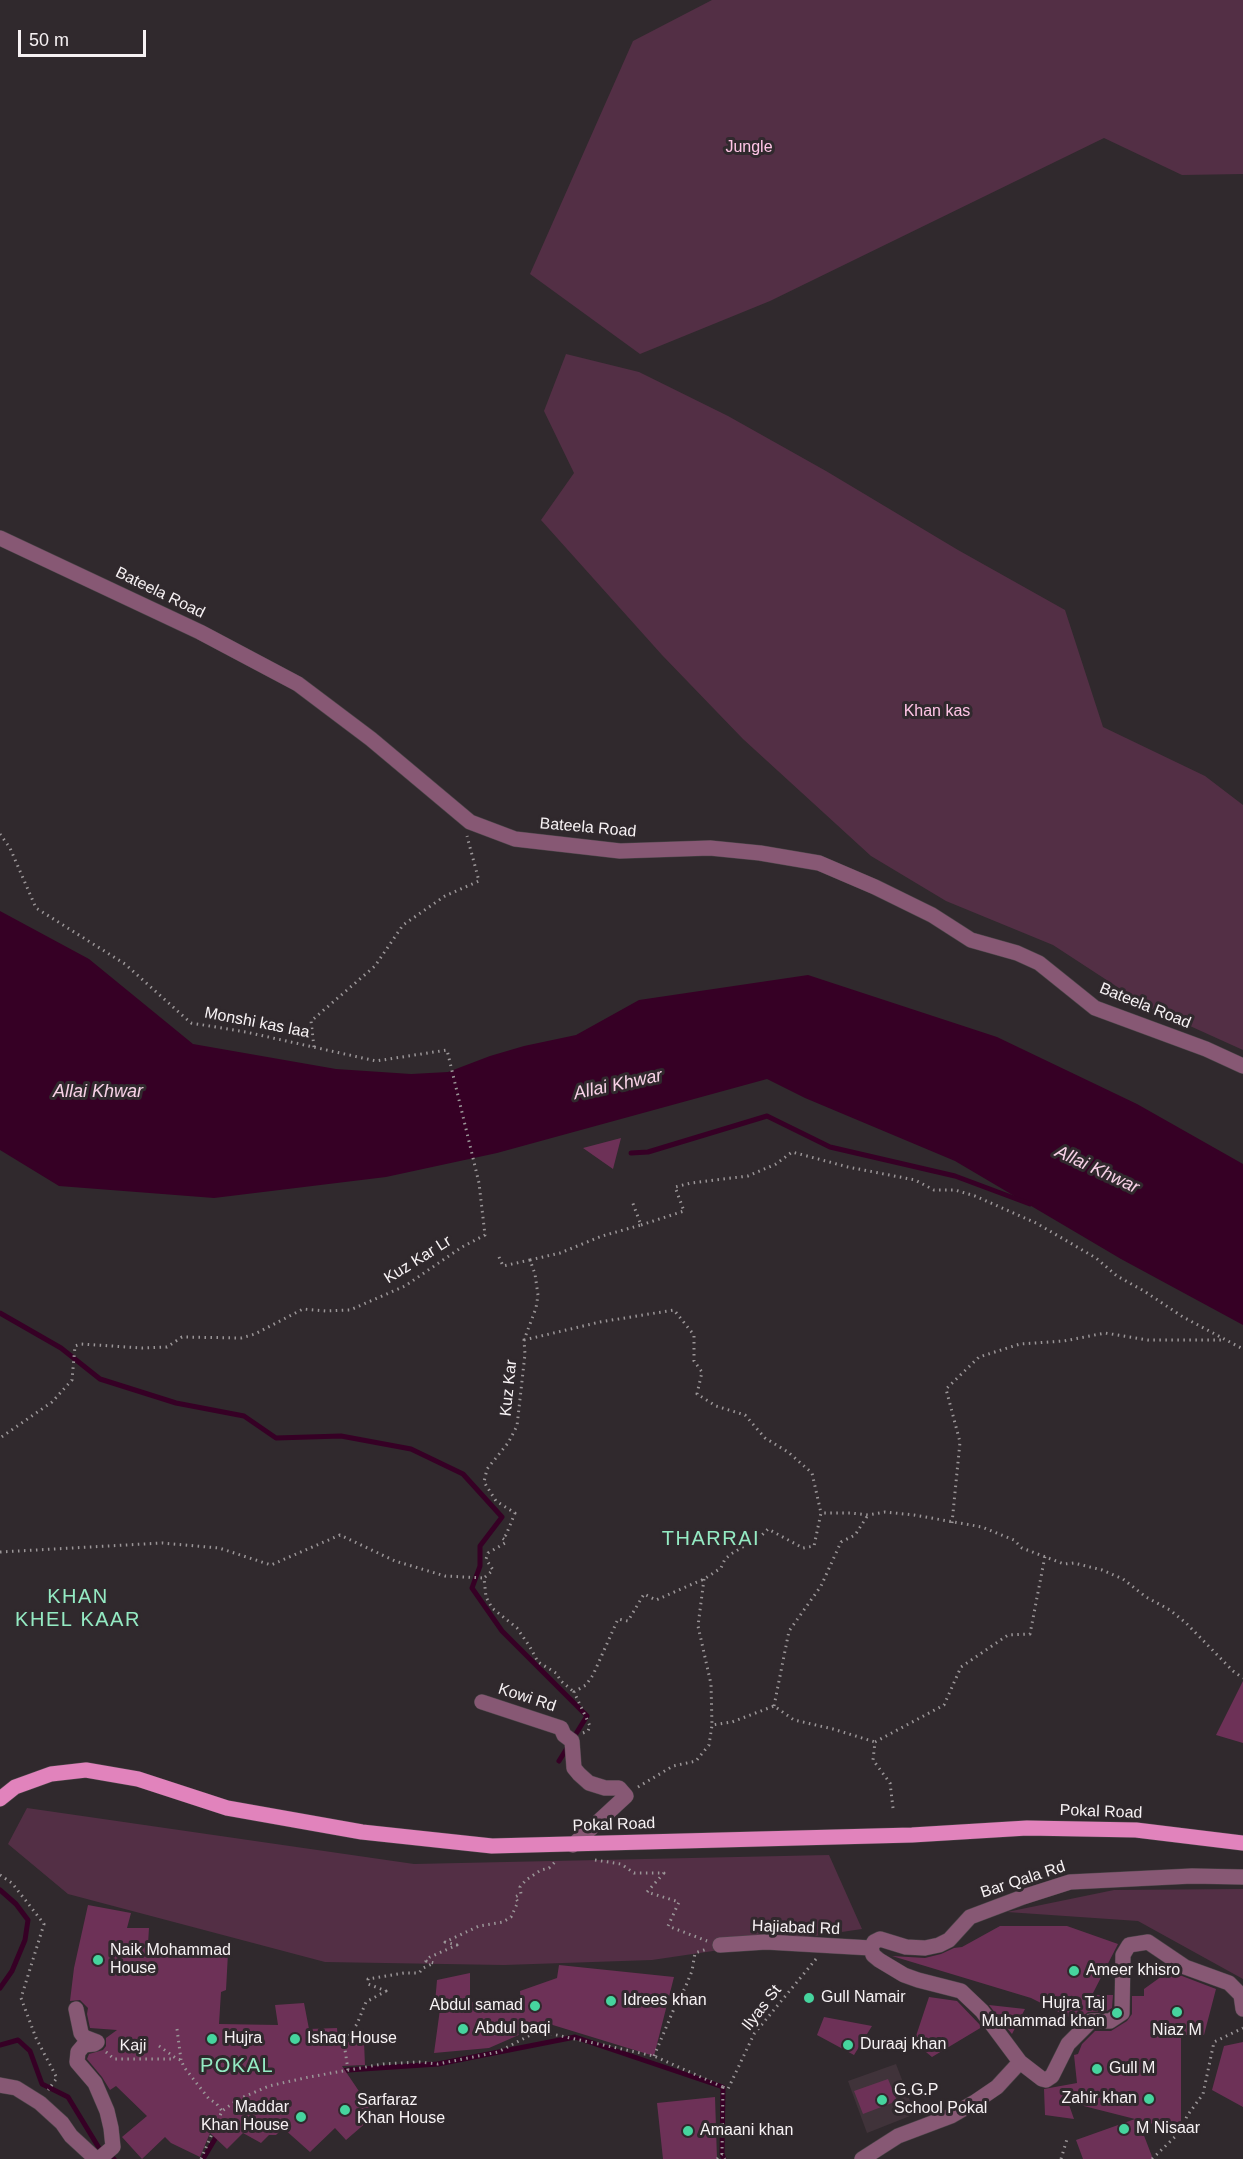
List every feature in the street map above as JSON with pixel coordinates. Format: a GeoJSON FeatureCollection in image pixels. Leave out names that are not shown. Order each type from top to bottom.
{"type":"FeatureCollection","features":[{"type":"Feature","properties":{"kind":"main road","name":"Pokal Road"},"geometry":{"type":"LineString","coordinates":[[0,1799],[15,1787],[51,1774],[86,1770],[138,1779],[226,1808],[362,1832],[492,1846],[912,1835],[1027,1828],[1136,1830],[1243,1843]]}},
{"type":"Feature","properties":{"kind":"street","name":"Bateela Road"},"geometry":{"type":"LineString","coordinates":[[0,538],[200,632],[298,684],[371,739],[470,822],[515,839],[620,851],[710,848],[760,853],[819,863],[932,915],[971,940],[1017,953],[1039,963],[1095,1008],[1206,1049],[1243,1066]]}},
{"type":"Feature","properties":{"kind":"street","name":"Kowi Rd"},"geometry":{"type":"LineString","coordinates":[[482,1702],[561,1728],[564,1735],[572,1741]]}},
{"type":"Feature","properties":{"kind":"street"},"geometry":{"type":"LineString","coordinates":[[572,1741],[574,1768],[579,1774],[589,1783],[605,1788],[619,1788],[626,1796],[573,1845]]}},
{"type":"Feature","properties":{"kind":"street","name":"Bar Qala Rd"},"geometry":{"type":"LineString","coordinates":[[871,1948],[874,1942],[880,1939],[906,1947],[925,1948],[939,1945],[949,1940],[970,1917],[1070,1882],[1192,1876],[1243,1878]]}},
{"type":"Feature","properties":{"kind":"street","name":"Hajiabad Rd"},"geometry":{"type":"LineString","coordinates":[[720,1945],[766,1942],[871,1948]]}},
{"type":"Feature","properties":{"kind":"street"},"geometry":{"type":"LineString","coordinates":[[871,1948],[879,1960],[904,1974],[961,1991],[982,2011],[1020,2062],[1046,2080],[1052,2076],[1068,2044],[1091,2021],[1110,2021],[1122,2013],[1123,1954],[1129,1945],[1148,1942],[1185,1967],[1229,1983],[1241,1995],[1243,2008]]}},
{"type":"Feature","properties":{"kind":"street"},"geometry":{"type":"LineString","coordinates":[[0,2085],[16,2088],[40,2103],[62,2123],[71,2136],[98,2159],[113,2147],[107,2111],[95,2083],[78,2062],[78,2052],[91,2043],[81,2033],[76,2010]]}},
{"type":"Feature","properties":{"kind":"street"},"geometry":{"type":"LineString","coordinates":[[862,2159],[898,2136],[951,2116],[975,2102],[997,2087],[1020,2062]]}},
{"type":"Feature","properties":{"kind":"path"},"geometry":{"type":"LineString","coordinates":[[314,1047],[310,1021],[375,966],[403,925],[445,896],[479,881],[461,814]]}},
{"type":"Feature","properties":{"kind":"path","name":"Monshi kas laa"},"geometry":{"type":"LineString","coordinates":[[0,834],[10,848],[36,908],[125,964],[191,1023],[246,1032],[376,1061],[447,1050],[479,1183],[485,1234]]}},
{"type":"Feature","properties":{"kind":"path"},"geometry":{"type":"LineString","coordinates":[[499,1257],[503,1266],[560,1253],[602,1236],[684,1211],[675,1187],[748,1176],[776,1164],[792,1152],[848,1167],[915,1180],[934,1190],[955,1190],[975,1196],[1036,1223],[1096,1258],[1117,1276],[1183,1317],[1243,1348]]}},
{"type":"Feature","properties":{"kind":"path"},"geometry":{"type":"LineString","coordinates":[[632,1201],[641,1225]]}},
{"type":"Feature","properties":{"kind":"path","name":"Kuz Kar Lr"},"geometry":{"type":"LineString","coordinates":[[0,1438],[52,1402],[72,1380],[75,1346],[81,1344],[142,1348],[167,1347],[182,1337],[241,1338],[255,1334],[303,1309],[350,1310],[405,1286],[485,1234]]}},
{"type":"Feature","properties":{"kind":"path","name":"Kuz Kar"},"geometry":{"type":"LineString","coordinates":[[530,1260],[538,1295],[536,1308],[524,1340],[525,1354],[517,1426],[508,1443],[487,1469],[484,1482],[496,1501],[515,1513],[506,1535],[502,1538],[505,1543],[488,1554],[486,1559],[493,1570],[484,1578],[486,1597],[492,1608],[517,1628],[538,1662],[556,1673],[561,1681],[574,1692],[590,1725],[588,1731],[572,1741]]}},
{"type":"Feature","properties":{"kind":"path"},"geometry":{"type":"LineString","coordinates":[[524,1340],[600,1322],[675,1310],[694,1335],[694,1361],[702,1372],[697,1394],[716,1406],[745,1415],[765,1438],[788,1452],[812,1473],[821,1513],[814,1546],[803,1548],[768,1529],[761,1536],[731,1554],[725,1559],[721,1568],[704,1579],[656,1600],[644,1594],[628,1621],[618,1619],[593,1675],[586,1685],[574,1692]]}},
{"type":"Feature","properties":{"kind":"path"},"geometry":{"type":"LineString","coordinates":[[952,1523],[960,1442],[946,1389],[979,1358],[1020,1344],[1064,1341],[1105,1333],[1148,1340],[1227,1340]]}},
{"type":"Feature","properties":{"kind":"path"},"geometry":{"type":"LineString","coordinates":[[821,1513],[868,1515],[885,1512],[982,1527],[1014,1540],[1022,1548],[1064,1564],[1074,1563],[1123,1579],[1186,1623],[1233,1671],[1243,1678]]}},
{"type":"Feature","properties":{"kind":"path"},"geometry":{"type":"LineString","coordinates":[[774,1706],[789,1631],[821,1586],[841,1542],[855,1535],[868,1515]]}},
{"type":"Feature","properties":{"kind":"path"},"geometry":{"type":"LineString","coordinates":[[0,1552],[162,1543],[219,1548],[272,1565],[340,1535],[405,1564],[445,1576],[484,1578]]}},
{"type":"Feature","properties":{"kind":"path"},"geometry":{"type":"LineString","coordinates":[[774,1706],[794,1720],[875,1742],[944,1705],[962,1667],[1008,1635],[1030,1634],[1045,1555]]}},
{"type":"Feature","properties":{"kind":"path"},"geometry":{"type":"LineString","coordinates":[[626,1796],[673,1766],[696,1761],[709,1745],[712,1725],[711,1684],[698,1626],[704,1579]]}},
{"type":"Feature","properties":{"kind":"path"},"geometry":{"type":"LineString","coordinates":[[712,1725],[732,1722],[774,1706]]}},
{"type":"Feature","properties":{"kind":"path"},"geometry":{"type":"LineString","coordinates":[[875,1742],[873,1761],[890,1783],[893,1808]]}},
{"type":"Feature","properties":{"kind":"path"},"geometry":{"type":"LineString","coordinates":[[348,2070],[344,2043],[357,2024],[366,2002],[386,1991],[368,1984],[368,1979],[404,1972],[419,1972],[434,1963],[426,1961],[430,1957],[457,1946],[445,1942],[479,1926],[503,1922],[511,1917],[518,1902],[515,1897],[521,1894],[520,1887],[526,1880],[541,1870],[549,1868],[573,1845]]}},
{"type":"Feature","properties":{"kind":"path"},"geometry":{"type":"LineString","coordinates":[[585,1859],[621,1864],[634,1873],[664,1873],[647,1892],[679,1902],[668,1926],[689,1936],[720,1945]]}},
{"type":"Feature","properties":{"kind":"path"},"geometry":{"type":"LineString","coordinates":[[0,1875],[12,1883],[44,1924],[21,1998],[36,2038],[57,2078],[40,2103]]}},
{"type":"Feature","properties":{"kind":"path"},"geometry":{"type":"LineString","coordinates":[[654,2056],[692,1971],[695,1953],[720,1945]]}},
{"type":"Feature","properties":{"kind":"path","name":"Ilyas St"},"geometry":{"type":"LineString","coordinates":[[723,2087],[728,2089],[754,2034],[804,1972],[830,1947]]}},
{"type":"Feature","properties":{"kind":"path"},"geometry":{"type":"LineString","coordinates":[[1152,2159],[1181,2131],[1187,2116],[1203,2094],[1215,2042],[1243,2028]]}},
{"type":"Feature","properties":{"kind":"path"},"geometry":{"type":"LineString","coordinates":[[177,2029],[179,2060]]}},
{"type":"Feature","properties":{"kind":"path"},"geometry":{"type":"LineString","coordinates":[[201,2159],[222,2111],[239,2099],[269,2086],[383,2064],[419,2062],[438,2064],[498,2052],[537,2031],[654,2056],[723,2087],[721,2158]]}},
{"type":"Feature","properties":{"kind":"path","name":"Kaji"},"geometry":{"type":"LineString","coordinates":[[91,2043],[114,2059],[179,2060]]}},
{"type":"Feature","properties":{"kind":"path"},"geometry":{"type":"LineString","coordinates":[[159,2046],[179,2060],[209,2099],[216,2103],[222,2111]]}},
{"type":"Feature","properties":{"kind":"path"},"geometry":{"type":"LineString","coordinates":[[1061,2159],[1067,2139]]}},
{"type":"Feature","properties":{"kind":"shaded area","name":"G.G.P School Pokal"},"geometry":{"type":"Polygon","coordinates":[[[896,2064],[915,2114],[867,2133],[848,2081],[896,2064]]]}},
{"type":"Feature","properties":{"kind":"green space","name":"Jungle"},"geometry":{"type":"Polygon","coordinates":[[[712,0],[1243,0],[1243,174],[1182,175],[1104,138],[770,301],[640,354],[530,274],[633,41],[712,0]]]}},
{"type":"Feature","properties":{"kind":"green space","name":"Khan kas"},"geometry":{"type":"Polygon","coordinates":[[[566,354],[639,372],[728,416],[1065,610],[1103,727],[1205,776],[1243,805],[1243,1050],[1148,1007],[1053,945],[946,901],[871,856],[743,739],[662,655],[541,520],[574,473],[544,411],[566,354]]]}},
{"type":"Feature","properties":{"kind":"green space"},"geometry":{"type":"Polygon","coordinates":[[[27,1808],[414,1864],[829,1855],[862,1929],[652,1960],[504,1965],[325,1962],[68,1894],[8,1844],[27,1808]]]}},
{"type":"Feature","properties":{"kind":"green space"},"geometry":{"type":"Polygon","coordinates":[[[1243,1889],[1243,1979],[1138,1921],[1007,1912],[1114,1890],[1243,1889]]]}},
{"type":"Feature","properties":{"kind":"water","name":"Allai Khwar"},"geometry":{"type":"Polygon","coordinates":[[[0,911],[89,959],[193,1044],[336,1069],[411,1074],[448,1072],[524,1046],[576,1035],[639,1000],[808,975],[997,1037],[1137,1104],[1243,1164],[1243,1325],[1121,1259],[955,1161],[805,1098],[767,1079],[497,1153],[386,1177],[214,1198],[59,1186],[0,1150],[0,911]]]}},
{"type":"Feature","properties":{"kind":"building"},"geometry":{"type":"Polygon","coordinates":[[[621,1138],[613,1169],[583,1148],[621,1138]]]}},
{"type":"Feature","properties":{"kind":"building"},"geometry":{"type":"Polygon","coordinates":[[[1243,1681],[1243,1743],[1216,1735],[1243,1681]]]}},
{"type":"Feature","properties":{"kind":"building"},"geometry":{"type":"Polygon","coordinates":[[[88,1905],[131,1913],[127,1928],[149,1928],[148,1944],[170,1945],[170,1949],[228,1953],[226,1990],[221,1992],[219,2024],[278,2025],[275,2005],[304,2003],[309,2029],[337,2028],[338,2042],[364,2042],[365,2065],[342,2066],[375,2115],[346,2140],[335,2128],[310,2152],[283,2128],[276,2135],[269,2135],[261,2143],[243,2133],[227,2149],[210,2133],[200,2157],[171,2143],[165,2137],[142,2159],[122,2137],[147,2116],[116,2086],[110,2090],[87,2059],[89,2054],[103,2050],[106,2046],[106,2038],[117,2030],[90,2028],[88,2008],[80,2000],[70,2001],[74,1968],[88,1905]]]}},
{"type":"Feature","properties":{"kind":"building"},"geometry":{"type":"Polygon","coordinates":[[[1000,1926],[1067,1926],[1118,1944],[1092,1995],[1113,1995],[1112,2008],[1107,2011],[1088,2012],[1077,2021],[1031,1998],[892,1956],[925,1958],[941,1954],[962,1947],[1000,1926]]]}},
{"type":"Feature","properties":{"kind":"building"},"geometry":{"type":"Polygon","coordinates":[[[559,1965],[674,1977],[654,2056],[543,2022],[489,2048],[434,2053],[441,2002],[435,2003],[437,1980],[470,1973],[470,2002],[521,2004],[520,1991],[557,1978],[559,1965]]]}},
{"type":"Feature","properties":{"kind":"building"},"geometry":{"type":"Polygon","coordinates":[[[1169,1971],[1216,1989],[1204,2035],[1181,2035],[1181,2131],[1138,2120],[1153,2159],[1083,2159],[1076,2140],[1135,2119],[1068,2102],[1074,2119],[1045,2115],[1044,2089],[1077,2083],[1074,2055],[1078,2054],[1082,2044],[1095,2031],[1111,2031],[1127,2021],[1132,2014],[1132,1996],[1144,1996],[1144,1989],[1169,1971]]]}},
{"type":"Feature","properties":{"kind":"building"},"geometry":{"type":"Polygon","coordinates":[[[929,1997],[957,2001],[982,2027],[932,2057],[914,2042],[929,1997]]]}},
{"type":"Feature","properties":{"kind":"building"},"geometry":{"type":"Polygon","coordinates":[[[989,2005],[1025,2009],[1012,2034],[1006,2027],[989,2005]]]}},
{"type":"Feature","properties":{"kind":"building","name":"Duraaj khan"},"geometry":{"type":"Polygon","coordinates":[[[824,2017],[872,2026],[854,2055],[817,2035],[824,2017]]]}},
{"type":"Feature","properties":{"kind":"building"},"geometry":{"type":"Polygon","coordinates":[[[1243,2042],[1243,2107],[1212,2090],[1224,2046],[1243,2042]]]}},
{"type":"Feature","properties":{"kind":"building"},"geometry":{"type":"Polygon","coordinates":[[[888,2079],[897,2101],[863,2114],[854,2091],[888,2079]]]}},
{"type":"Feature","properties":{"kind":"building","name":"Amaani khan"},"geometry":{"type":"Polygon","coordinates":[[[715,2097],[717,2159],[663,2159],[657,2103],[715,2097]]]}},
{"type":"Feature","properties":{"kind":"waterway"},"geometry":{"type":"LineString","coordinates":[[631,1153],[648,1152],[767,1116],[830,1147],[955,1176],[1030,1204]]}},
{"type":"Feature","properties":{"kind":"waterway"},"geometry":{"type":"LineString","coordinates":[[0,1313],[61,1348],[100,1379],[176,1403],[244,1416],[276,1438],[341,1436],[411,1449],[463,1474],[502,1517],[480,1546],[480,1566],[472,1588],[502,1631],[587,1716],[559,1761]]}},
{"type":"Feature","properties":{"kind":"waterway"},"geometry":{"type":"LineString","coordinates":[[0,1890],[16,1904],[28,1920],[25,1940],[12,1971],[0,1988]]}},
{"type":"Feature","properties":{"kind":"waterway"},"geometry":{"type":"LineString","coordinates":[[340,2072],[438,2064],[575,2037],[723,2087],[722,2154],[724,2159]]}},
{"type":"Feature","properties":{"kind":"waterway"},"geometry":{"type":"LineString","coordinates":[[0,2045],[18,2040],[30,2051],[42,2084],[68,2097],[99,2148],[114,2159]]}},
{"type":"Feature","properties":{"kind":"waterway"},"geometry":{"type":"LineString","coordinates":[[203,2159],[218,2134]]}},
{"type":"Feature","properties":{"kind":"place","name":"Naik Mohammad House"},"geometry":{"type":"Point","coordinates":[98,1960]}},
{"type":"Feature","properties":{"kind":"place","name":"Ameer khisro"},"geometry":{"type":"Point","coordinates":[1074,1971]}},
{"type":"Feature","properties":{"kind":"place","name":"Gull Namair"},"geometry":{"type":"Point","coordinates":[809,1998]}},
{"type":"Feature","properties":{"kind":"place","name":"Idrees khan"},"geometry":{"type":"Point","coordinates":[611,2001]}},
{"type":"Feature","properties":{"kind":"place","name":"Abdul samad"},"geometry":{"type":"Point","coordinates":[535,2006]}},
{"type":"Feature","properties":{"kind":"place","name":"Niaz M"},"geometry":{"type":"Point","coordinates":[1177,2012]}},
{"type":"Feature","properties":{"kind":"place","name":"Hujra Taj Muhammad khan"},"geometry":{"type":"Point","coordinates":[1117,2013]}},
{"type":"Feature","properties":{"kind":"place","name":"Abdul baqi"},"geometry":{"type":"Point","coordinates":[463,2029]}},
{"type":"Feature","properties":{"kind":"place","name":"Hujra"},"geometry":{"type":"Point","coordinates":[212,2039]}},
{"type":"Feature","properties":{"kind":"place","name":"Ishaq House"},"geometry":{"type":"Point","coordinates":[295,2039]}},
{"type":"Feature","properties":{"kind":"place","name":"Duraaj khan"},"geometry":{"type":"Point","coordinates":[848,2045]}},
{"type":"Feature","properties":{"kind":"place","name":"Gull M"},"geometry":{"type":"Point","coordinates":[1097,2069]}},
{"type":"Feature","properties":{"kind":"place","name":"Zahir khan"},"geometry":{"type":"Point","coordinates":[1149,2099]}},
{"type":"Feature","properties":{"kind":"place","name":"G.G.P School Pokal"},"geometry":{"type":"Point","coordinates":[882,2100]}},
{"type":"Feature","properties":{"kind":"place","name":"Sarfaraz Khan House"},"geometry":{"type":"Point","coordinates":[345,2110]}},
{"type":"Feature","properties":{"kind":"place","name":"Maddar Khan House"},"geometry":{"type":"Point","coordinates":[301,2117]}},
{"type":"Feature","properties":{"kind":"place","name":"M Nisaar"},"geometry":{"type":"Point","coordinates":[1124,2129]}},
{"type":"Feature","properties":{"kind":"place","name":"Amaani khan"},"geometry":{"type":"Point","coordinates":[688,2131]}},
{"type":"Feature","properties":{"kind":"district","name":"THARRAI"},"geometry":{"type":"Point","coordinates":[711,1539]}},
{"type":"Feature","properties":{"kind":"district","name":"KHAN KHEL KAAR"},"geometry":{"type":"Point","coordinates":[78,1608]}},
{"type":"Feature","properties":{"kind":"district","name":"POKAL"},"geometry":{"type":"Point","coordinates":[237,2066]}}]}
